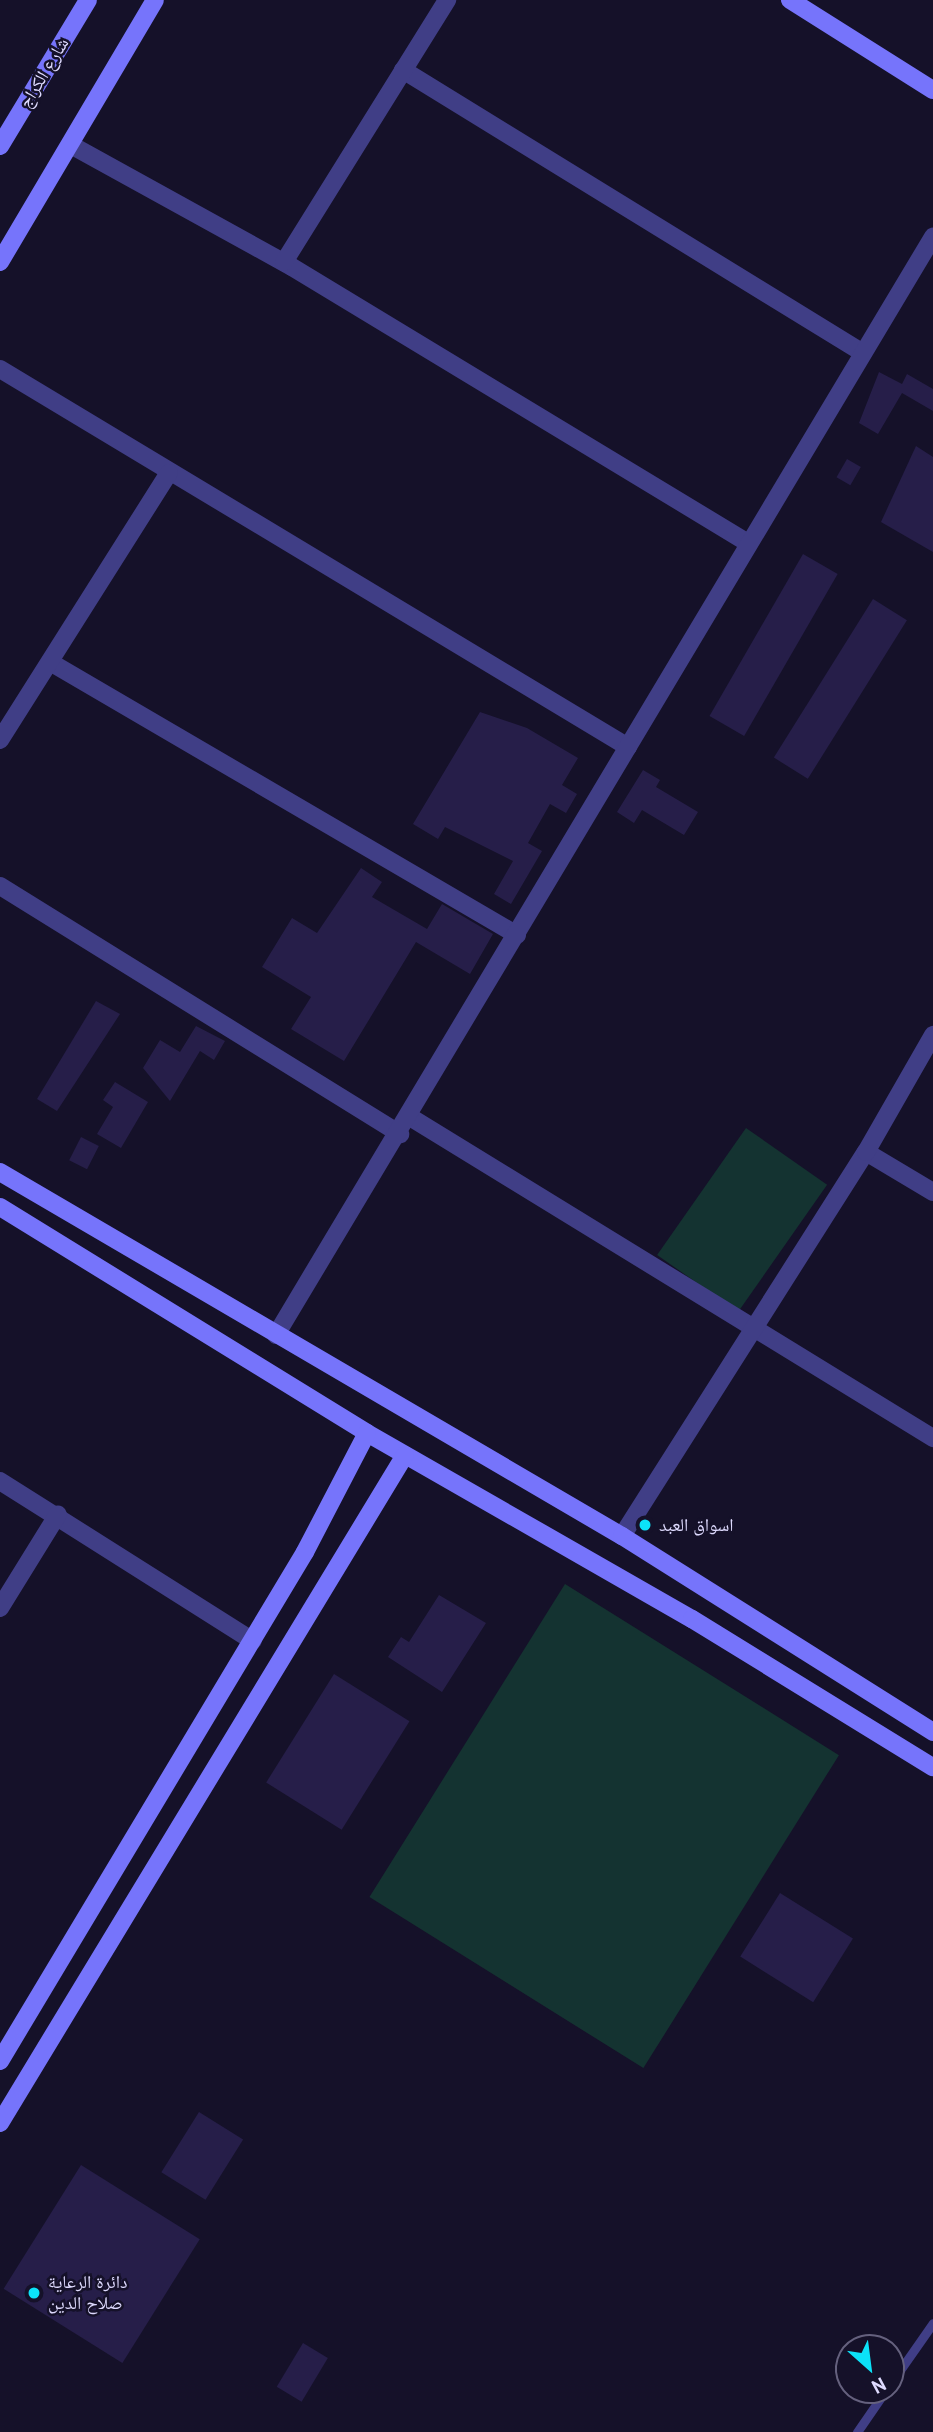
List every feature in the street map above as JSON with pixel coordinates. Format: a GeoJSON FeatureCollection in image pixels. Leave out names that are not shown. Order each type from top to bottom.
{"type":"FeatureCollection","features":[{"type":"Feature","properties":{"kind":"street","name":"شارع الكراج"},"geometry":{"type":"LineString","coordinates":[[0,146],[88,0]]}},
{"type":"Feature","properties":{"kind":"street"},"geometry":{"type":"LineString","coordinates":[[0,262],[155,0]]}},
{"type":"Feature","properties":{"kind":"street"},"geometry":{"type":"LineString","coordinates":[[284,262],[446,0]]}},
{"type":"Feature","properties":{"kind":"street"},"geometry":{"type":"LineString","coordinates":[[790,0],[933,90]]}},
{"type":"Feature","properties":{"kind":"street"},"geometry":{"type":"LineString","coordinates":[[403,70],[863,353]]}},
{"type":"Feature","properties":{"kind":"street"},"geometry":{"type":"LineString","coordinates":[[71,145],[284,262],[748,543]]}},
{"type":"Feature","properties":{"kind":"street"},"geometry":{"type":"LineString","coordinates":[[276,1335],[410,1117],[748,543],[933,237]]}},
{"type":"Feature","properties":{"kind":"street"},"geometry":{"type":"LineString","coordinates":[[0,369],[628,747]]}},
{"type":"Feature","properties":{"kind":"street"},"geometry":{"type":"LineString","coordinates":[[0,740],[169,473]]}},
{"type":"Feature","properties":{"kind":"street"},"geometry":{"type":"LineString","coordinates":[[50,662],[517,935]]}},
{"type":"Feature","properties":{"kind":"street"},"geometry":{"type":"LineString","coordinates":[[0,886],[400,1133]]}},
{"type":"Feature","properties":{"kind":"street"},"geometry":{"type":"LineString","coordinates":[[622,1536],[866,1152],[933,1035]]}},
{"type":"Feature","properties":{"kind":"street"},"geometry":{"type":"LineString","coordinates":[[410,1117],[753,1330],[933,1438]]}},
{"type":"Feature","properties":{"kind":"street"},"geometry":{"type":"LineString","coordinates":[[866,1152],[933,1192]]}},
{"type":"Feature","properties":{"kind":"street"},"geometry":{"type":"LineString","coordinates":[[0,1172],[55,1207],[622,1536],[933,1731]]}},
{"type":"Feature","properties":{"kind":"street"},"geometry":{"type":"LineString","coordinates":[[0,1207],[367,1433],[692,1619],[933,1768]]}},
{"type":"Feature","properties":{"kind":"street"},"geometry":{"type":"LineString","coordinates":[[41,1232],[55,1207]]}},
{"type":"Feature","properties":{"kind":"street"},"geometry":{"type":"LineString","coordinates":[[0,2061],[305,1552],[367,1433]]}},
{"type":"Feature","properties":{"kind":"street"},"geometry":{"type":"LineString","coordinates":[[0,2123],[405,1455]]}},
{"type":"Feature","properties":{"kind":"street"},"geometry":{"type":"LineString","coordinates":[[0,1480],[58,1514],[253,1640]]}},
{"type":"Feature","properties":{"kind":"street"},"geometry":{"type":"LineString","coordinates":[[0,1608],[58,1514]]}},
{"type":"Feature","properties":{"kind":"street"},"geometry":{"type":"LineString","coordinates":[[305,1552],[333,1570]]}},
{"type":"Feature","properties":{"kind":"street"},"geometry":{"type":"LineString","coordinates":[[692,1619],[711,1592]]}},
{"type":"Feature","properties":{"kind":"lane"},"geometry":{"type":"LineString","coordinates":[[905,2363],[933,2323]]}},
{"type":"Feature","properties":{"kind":"lane"},"geometry":{"type":"LineString","coordinates":[[857,2432],[876,2404]]}},
{"type":"Feature","properties":{"kind":"green space"},"geometry":{"type":"Polygon","coordinates":[[[746,1128],[827,1185],[738,1312],[657,1255],[746,1128]]]}},
{"type":"Feature","properties":{"kind":"green space"},"geometry":{"type":"Polygon","coordinates":[[[565,1584],[839,1755],[643,2068],[369,1897],[565,1584]]]}},
{"type":"Feature","properties":{"kind":"building"},"geometry":{"type":"Polygon","coordinates":[[[879,372],[902,384],[907,374],[933,389],[933,411],[902,393],[878,434],[859,423],[879,372]]]}},
{"type":"Feature","properties":{"kind":"building"},"geometry":{"type":"Polygon","coordinates":[[[916,446],[933,457],[933,552],[881,522],[916,446]]]}},
{"type":"Feature","properties":{"kind":"building"},"geometry":{"type":"Polygon","coordinates":[[[847,459],[861,467],[850,485],[836,477],[847,459]]]}},
{"type":"Feature","properties":{"kind":"building"},"geometry":{"type":"Polygon","coordinates":[[[803,554],[838,574],[744,736],[710,716],[803,554]]]}},
{"type":"Feature","properties":{"kind":"building"},"geometry":{"type":"Polygon","coordinates":[[[873,599],[907,620],[808,779],[774,758],[873,599]]]}},
{"type":"Feature","properties":{"kind":"building"},"geometry":{"type":"Polygon","coordinates":[[[480,712],[527,728],[578,758],[562,785],[577,794],[566,813],[550,804],[528,843],[542,851],[511,904],[494,894],[513,861],[445,827],[438,839],[413,824],[480,712]]]}},
{"type":"Feature","properties":{"kind":"building"},"geometry":{"type":"Polygon","coordinates":[[[643,770],[660,780],[656,787],[698,812],[684,835],[642,810],[634,823],[617,812],[643,770]]]}},
{"type":"Feature","properties":{"kind":"building"},"geometry":{"type":"Polygon","coordinates":[[[361,868],[382,882],[372,897],[427,929],[442,904],[493,934],[470,974],[416,942],[344,1061],[291,1029],[311,997],[262,967],[292,918],[317,933],[361,868]]]}},
{"type":"Feature","properties":{"kind":"building"},"geometry":{"type":"Polygon","coordinates":[[[96,1001],[120,1014],[57,1111],[37,1099],[96,1001]]]}},
{"type":"Feature","properties":{"kind":"building"},"geometry":{"type":"Polygon","coordinates":[[[196,1026],[225,1041],[214,1060],[200,1051],[170,1101],[143,1068],[160,1040],[180,1052],[196,1026]]]}},
{"type":"Feature","properties":{"kind":"building"},"geometry":{"type":"Polygon","coordinates":[[[115,1082],[148,1102],[121,1148],[97,1134],[113,1107],[103,1100],[115,1082]]]}},
{"type":"Feature","properties":{"kind":"building"},"geometry":{"type":"Polygon","coordinates":[[[81,1137],[99,1146],[87,1169],[69,1160],[81,1137]]]}},
{"type":"Feature","properties":{"kind":"building"},"geometry":{"type":"Polygon","coordinates":[[[439,1595],[486,1623],[442,1692],[388,1657],[401,1637],[409,1642],[439,1595]]]}},
{"type":"Feature","properties":{"kind":"building"},"geometry":{"type":"Polygon","coordinates":[[[334,1674],[409,1721],[342,1830],[266,1783],[334,1674]]]}},
{"type":"Feature","properties":{"kind":"building"},"geometry":{"type":"Polygon","coordinates":[[[780,1893],[853,1939],[813,2002],[740,1957],[780,1893]]]}},
{"type":"Feature","properties":{"kind":"building"},"geometry":{"type":"Polygon","coordinates":[[[199,2112],[243,2140],[205,2200],[161,2172],[199,2112]]]}},
{"type":"Feature","properties":{"kind":"building"},"geometry":{"type":"Polygon","coordinates":[[[81,2165],[200,2239],[122,2363],[4,2289],[81,2165]]]}},
{"type":"Feature","properties":{"kind":"building"},"geometry":{"type":"Polygon","coordinates":[[[303,2343],[328,2358],[302,2402],[277,2387],[303,2343]]]}},
{"type":"Feature","properties":{"kind":"place","name":"اسواق العبد"},"geometry":{"type":"Point","coordinates":[645,1525]}},
{"type":"Feature","properties":{"kind":"place","name":"دائرة الرعاية صلاح الدين"},"geometry":{"type":"Point","coordinates":[34,2293]}}]}
